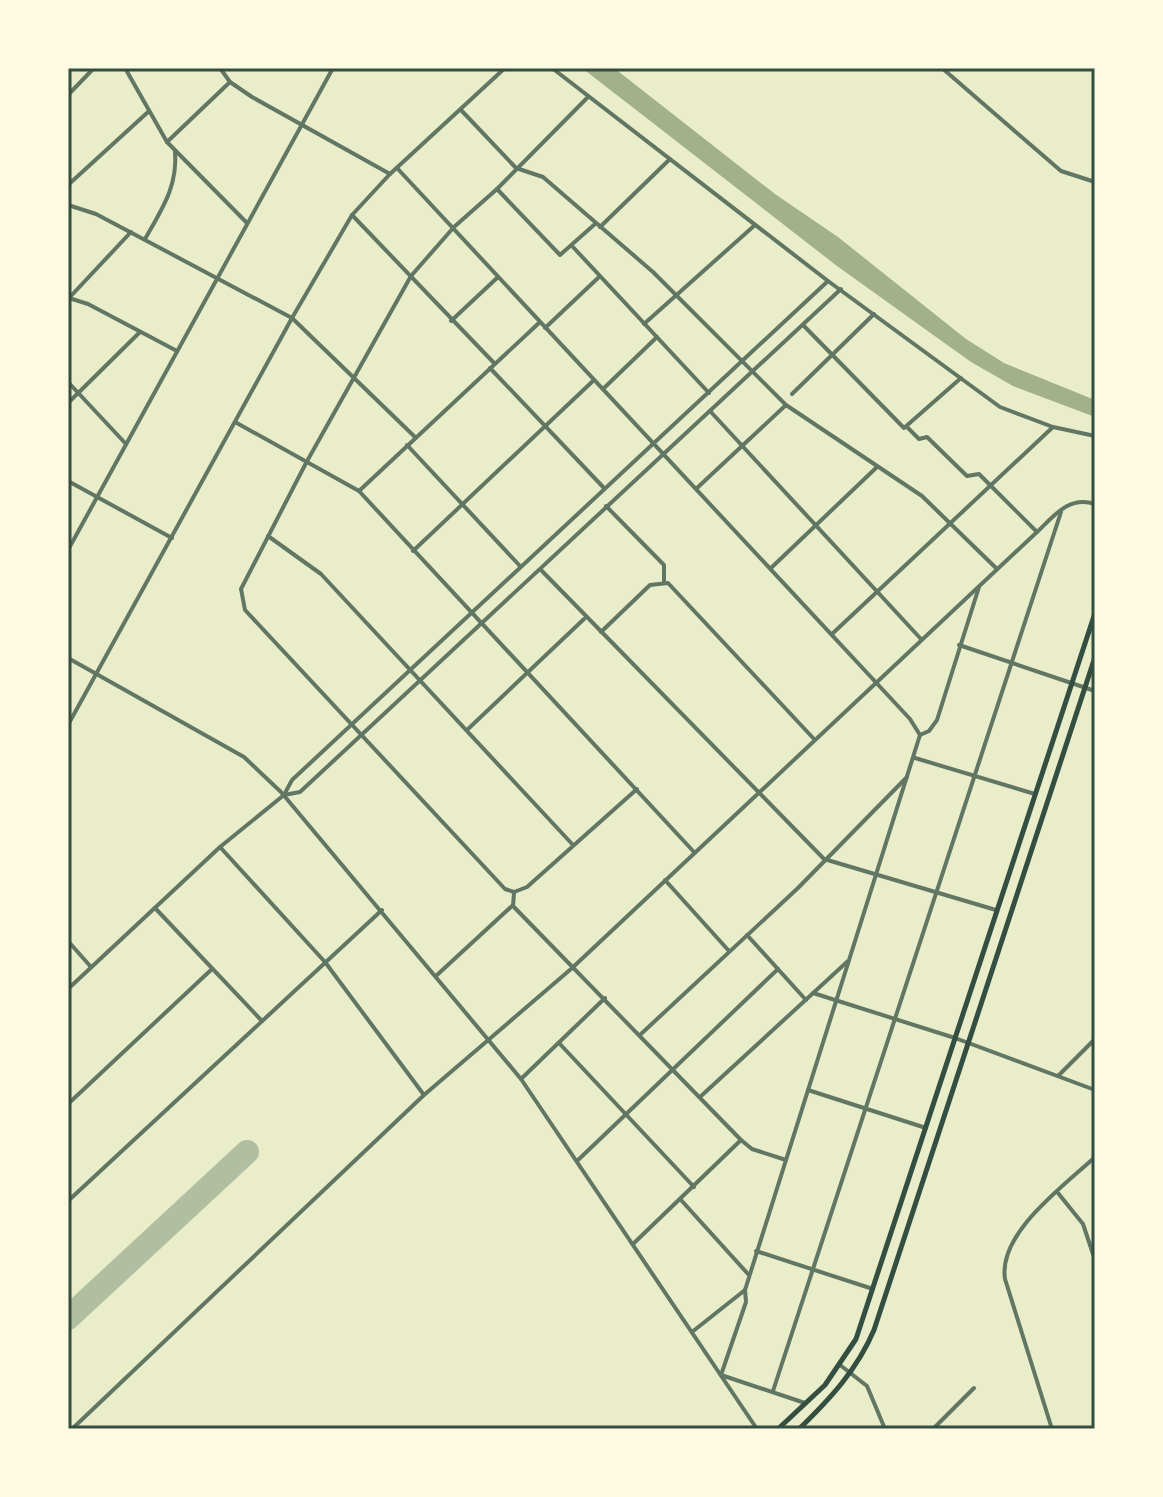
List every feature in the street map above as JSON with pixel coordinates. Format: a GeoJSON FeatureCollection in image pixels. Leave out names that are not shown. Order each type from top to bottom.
{"type":"FeatureCollection","features":[{"type":"Feature","properties":{"kind":"main road"},"geometry":{"type":"LineString","coordinates":[[778,1429],[840,1365],[856,1339],[1095,613]]}},
{"type":"Feature","properties":{"kind":"main road"},"geometry":{"type":"LineString","coordinates":[[799,1429],[834,1395],[850,1374],[866,1348],[882,1308],[1095,657]]}},
{"type":"Feature","properties":{"kind":"main road"},"geometry":{"type":"LineString","coordinates":[[1017,848],[1031,852]]}},
{"type":"Feature","properties":{"kind":"main road"},"geometry":{"type":"LineString","coordinates":[[1001,894],[1016,899]]}},
{"type":"Feature","properties":{"kind":"street"},"geometry":{"type":"LineString","coordinates":[[68,95],[94,68]]}},
{"type":"Feature","properties":{"kind":"street"},"geometry":{"type":"LineString","coordinates":[[125,68],[167,142],[247,223]]}},
{"type":"Feature","properties":{"kind":"street"},"geometry":{"type":"LineString","coordinates":[[220,68],[230,82],[390,174]]}},
{"type":"Feature","properties":{"kind":"street"},"geometry":{"type":"LineString","coordinates":[[68,550],[333,68]]}},
{"type":"Feature","properties":{"kind":"street"},"geometry":{"type":"LineString","coordinates":[[68,725],[352,215],[390,174],[505,68]]}},
{"type":"Feature","properties":{"kind":"street"},"geometry":{"type":"LineString","coordinates":[[552,68],[828,281],[1000,407],[1053,427],[1095,436]]}},
{"type":"Feature","properties":{"kind":"street"},"geometry":{"type":"LineString","coordinates":[[942,68],[1061,171],[1095,182]]}},
{"type":"Feature","properties":{"kind":"street"},"geometry":{"type":"LineString","coordinates":[[167,142],[230,82]]}},
{"type":"Feature","properties":{"kind":"street"},"geometry":{"type":"LineString","coordinates":[[588,97],[497,189],[454,227],[411,276],[244,580],[242,605],[505,889],[514,892],[527,887],[637,789]]}},
{"type":"Feature","properties":{"kind":"street"},"geometry":{"type":"LineString","coordinates":[[461,110],[516,168],[543,177],[676,293],[751,373],[786,405],[922,496],[997,569]]}},
{"type":"Feature","properties":{"kind":"street"},"geometry":{"type":"LineString","coordinates":[[68,185],[148,112]]}},
{"type":"Feature","properties":{"kind":"street"},"geometry":{"type":"LineString","coordinates":[[145,239],[172,189],[177,172],[175,151]]}},
{"type":"Feature","properties":{"kind":"street"},"geometry":{"type":"LineString","coordinates":[[600,227],[670,159]]}},
{"type":"Feature","properties":{"kind":"street"},"geometry":{"type":"LineString","coordinates":[[397,168],[832,634],[910,719],[920,735],[748,1274],[746,1302],[721,1375]]}},
{"type":"Feature","properties":{"kind":"street"},"geometry":{"type":"LineString","coordinates":[[497,189],[557,254],[565,254],[595,224]]}},
{"type":"Feature","properties":{"kind":"street"},"geometry":{"type":"LineString","coordinates":[[68,205],[86,210],[145,239],[292,318],[415,437]]}},
{"type":"Feature","properties":{"kind":"street"},"geometry":{"type":"LineString","coordinates":[[352,215],[605,489]]}},
{"type":"Feature","properties":{"kind":"street"},"geometry":{"type":"LineString","coordinates":[[644,324],[755,225]]}},
{"type":"Feature","properties":{"kind":"street"},"geometry":{"type":"LineString","coordinates":[[131,232],[69,298],[177,351]]}},
{"type":"Feature","properties":{"kind":"street"},"geometry":{"type":"LineString","coordinates":[[573,247],[709,393]]}},
{"type":"Feature","properties":{"kind":"street"},"geometry":{"type":"LineString","coordinates":[[545,328],[600,276]]}},
{"type":"Feature","properties":{"kind":"street"},"geometry":{"type":"LineString","coordinates":[[451,321],[498,277]]}},
{"type":"Feature","properties":{"kind":"street"},"geometry":{"type":"LineString","coordinates":[[68,989],[220,847],[284,795],[292,780],[828,281]]}},
{"type":"Feature","properties":{"kind":"street"},"geometry":{"type":"LineString","coordinates":[[284,795],[300,792],[841,289]]}},
{"type":"Feature","properties":{"kind":"street"},"geometry":{"type":"LineString","coordinates":[[792,394],[874,314]]}},
{"type":"Feature","properties":{"kind":"street"},"geometry":{"type":"LineString","coordinates":[[359,491],[540,322]]}},
{"type":"Feature","properties":{"kind":"street"},"geometry":{"type":"LineString","coordinates":[[802,325],[899,426],[908,428],[919,439],[927,437],[967,476],[979,474],[1037,532]]}},
{"type":"Feature","properties":{"kind":"street"},"geometry":{"type":"LineString","coordinates":[[68,403],[141,332]]}},
{"type":"Feature","properties":{"kind":"street"},"geometry":{"type":"LineString","coordinates":[[603,389],[657,337]]}},
{"type":"Feature","properties":{"kind":"street"},"geometry":{"type":"LineString","coordinates":[[908,428],[961,378]]}},
{"type":"Feature","properties":{"kind":"street"},"geometry":{"type":"LineString","coordinates":[[413,551],[594,380]]}},
{"type":"Feature","properties":{"kind":"street"},"geometry":{"type":"LineString","coordinates":[[68,382],[126,444]]}},
{"type":"Feature","properties":{"kind":"street"},"geometry":{"type":"LineString","coordinates":[[696,489],[786,405]]}},
{"type":"Feature","properties":{"kind":"street"},"geometry":{"type":"LineString","coordinates":[[710,411],[921,639]]}},
{"type":"Feature","properties":{"kind":"street"},"geometry":{"type":"LineString","coordinates":[[235,422],[359,491],[694,852]]}},
{"type":"Feature","properties":{"kind":"street"},"geometry":{"type":"LineString","coordinates":[[832,634],[1053,427]]}},
{"type":"Feature","properties":{"kind":"street"},"geometry":{"type":"LineString","coordinates":[[407,445],[521,566]]}},
{"type":"Feature","properties":{"kind":"street"},"geometry":{"type":"LineString","coordinates":[[771,568],[877,467]]}},
{"type":"Feature","properties":{"kind":"street"},"geometry":{"type":"LineString","coordinates":[[68,481],[172,538]]}},
{"type":"Feature","properties":{"kind":"street"},"geometry":{"type":"LineString","coordinates":[[72,1429],[424,1095],[575,966],[1062,509],[1070,503],[1084,500],[1095,504]]}},
{"type":"Feature","properties":{"kind":"street"},"geometry":{"type":"LineString","coordinates":[[606,506],[664,565],[664,582],[814,739]]}},
{"type":"Feature","properties":{"kind":"street"},"geometry":{"type":"LineString","coordinates":[[773,1391],[1062,509]]}},
{"type":"Feature","properties":{"kind":"street"},"geometry":{"type":"LineString","coordinates":[[268,536],[321,574],[573,845]]}},
{"type":"Feature","properties":{"kind":"street"},"geometry":{"type":"LineString","coordinates":[[541,570],[824,859],[996,910]]}},
{"type":"Feature","properties":{"kind":"street"},"geometry":{"type":"LineString","coordinates":[[601,632],[650,585],[664,582]]}},
{"type":"Feature","properties":{"kind":"street"},"geometry":{"type":"LineString","coordinates":[[920,735],[929,731],[937,720],[980,585]]}},
{"type":"Feature","properties":{"kind":"street"},"geometry":{"type":"LineString","coordinates":[[467,730],[585,618]]}},
{"type":"Feature","properties":{"kind":"street"},"geometry":{"type":"LineString","coordinates":[[959,645],[1095,691]]}},
{"type":"Feature","properties":{"kind":"street"},"geometry":{"type":"LineString","coordinates":[[68,658],[244,757],[284,795],[492,1040],[757,1429]]}},
{"type":"Feature","properties":{"kind":"street"},"geometry":{"type":"LineString","coordinates":[[915,758],[1035,794]]}},
{"type":"Feature","properties":{"kind":"street"},"geometry":{"type":"LineString","coordinates":[[641,1034],[909,776]]}},
{"type":"Feature","properties":{"kind":"street"},"geometry":{"type":"LineString","coordinates":[[220,847],[325,962],[424,1095]]}},
{"type":"Feature","properties":{"kind":"street"},"geometry":{"type":"LineString","coordinates":[[665,880],[729,951]]}},
{"type":"Feature","properties":{"kind":"street"},"geometry":{"type":"LineString","coordinates":[[437,975],[513,906],[514,892]]}},
{"type":"Feature","properties":{"kind":"street"},"geometry":{"type":"LineString","coordinates":[[513,906],[575,966],[741,1140],[752,1149],[786,1160]]}},
{"type":"Feature","properties":{"kind":"street"},"geometry":{"type":"LineString","coordinates":[[155,908],[262,1021]]}},
{"type":"Feature","properties":{"kind":"street"},"geometry":{"type":"LineString","coordinates":[[68,1201],[382,910]]}},
{"type":"Feature","properties":{"kind":"street"},"geometry":{"type":"LineString","coordinates":[[747,935],[806,1000]]}},
{"type":"Feature","properties":{"kind":"street"},"geometry":{"type":"LineString","coordinates":[[68,941],[91,967]]}},
{"type":"Feature","properties":{"kind":"street"},"geometry":{"type":"LineString","coordinates":[[700,1097],[848,961]]}},
{"type":"Feature","properties":{"kind":"street"},"geometry":{"type":"LineString","coordinates":[[68,1104],[212,969]]}},
{"type":"Feature","properties":{"kind":"street"},"geometry":{"type":"LineString","coordinates":[[577,1161],[778,969]]}},
{"type":"Feature","properties":{"kind":"street"},"geometry":{"type":"LineString","coordinates":[[813,993],[955,1038],[1095,1090]]}},
{"type":"Feature","properties":{"kind":"street"},"geometry":{"type":"LineString","coordinates":[[521,1079],[605,998]]}},
{"type":"Feature","properties":{"kind":"street"},"geometry":{"type":"LineString","coordinates":[[1059,1075],[1095,1039]]}},
{"type":"Feature","properties":{"kind":"street"},"geometry":{"type":"LineString","coordinates":[[559,1043],[694,1187]]}},
{"type":"Feature","properties":{"kind":"street"},"geometry":{"type":"LineString","coordinates":[[808,1090],[926,1128]]}},
{"type":"Feature","properties":{"kind":"street"},"geometry":{"type":"LineString","coordinates":[[633,1244],[741,1140]]}},
{"type":"Feature","properties":{"kind":"street"},"geometry":{"type":"LineString","coordinates":[[1052,1429],[1003,1272],[1011,1241],[1095,1157]]}},
{"type":"Feature","properties":{"kind":"street"},"geometry":{"type":"LineString","coordinates":[[1058,1193],[1083,1224],[1095,1260]]}},
{"type":"Feature","properties":{"kind":"street"},"geometry":{"type":"LineString","coordinates":[[681,1200],[748,1274]]}},
{"type":"Feature","properties":{"kind":"street"},"geometry":{"type":"LineString","coordinates":[[756,1251],[873,1289]]}},
{"type":"Feature","properties":{"kind":"street"},"geometry":{"type":"LineString","coordinates":[[692,1332],[745,1290]]}},
{"type":"Feature","properties":{"kind":"street"},"geometry":{"type":"LineString","coordinates":[[840,1365],[867,1386],[876,1401],[885,1429]]}},
{"type":"Feature","properties":{"kind":"street"},"geometry":{"type":"LineString","coordinates":[[721,1375],[806,1403]]}},
{"type":"Feature","properties":{"kind":"street"},"geometry":{"type":"LineString","coordinates":[[933,1429],[974,1388]]}},
{"type":"Feature","properties":{"kind":"shaded area"},"geometry":{"type":"Polygon","coordinates":[[[582,68],[614,68],[775,194],[838,237],[966,339],[1004,363],[1095,400],[1095,417],[1013,386],[971,362],[837,266],[582,68]]]}},
{"type":"Feature","properties":{"kind":"taxiway"},"geometry":{"type":"LineString","coordinates":[[68,1318],[247,1152]]}}]}
